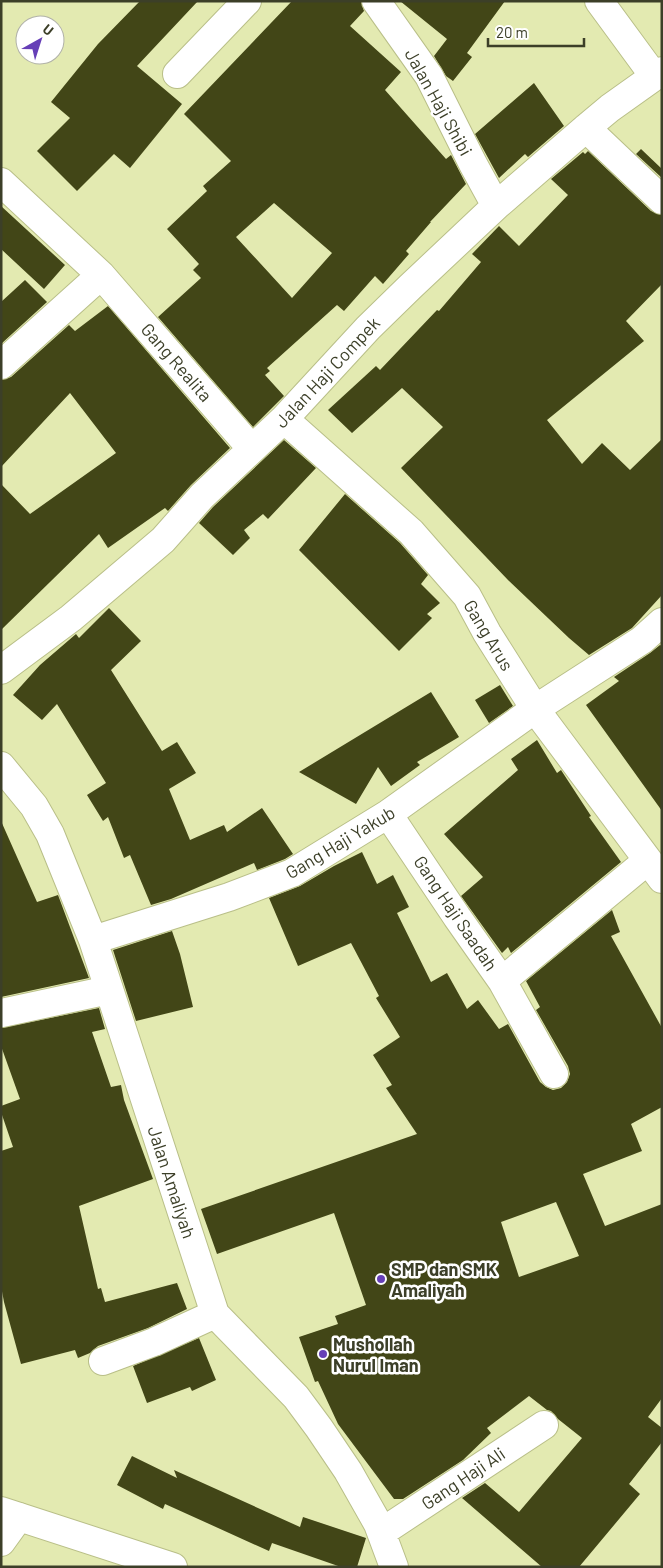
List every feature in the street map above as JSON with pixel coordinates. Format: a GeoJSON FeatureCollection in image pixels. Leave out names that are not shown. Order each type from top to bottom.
{"type":"FeatureCollection","features":[{"type":"Feature","properties":{"kind":"street"},"geometry":{"type":"LineString","coordinates":[[177,74],[247,1]]}},
{"type":"Feature","properties":{"kind":"street","name":"Jalan Haji Shibi"},"geometry":{"type":"LineString","coordinates":[[376,1],[429,76],[496,206]]}},
{"type":"Feature","properties":{"kind":"street"},"geometry":{"type":"LineString","coordinates":[[599,1],[658,73]]}},
{"type":"Feature","properties":{"kind":"street","name":"Jalan Haji Compek"},"geometry":{"type":"LineString","coordinates":[[1,670],[71,618],[162,540],[202,496],[284,419],[368,328],[496,206],[586,128],[658,73]]}},
{"type":"Feature","properties":{"kind":"street"},"geometry":{"type":"LineString","coordinates":[[586,128],[662,200]]}},
{"type":"Feature","properties":{"kind":"street","name":"Gang Realita"},"geometry":{"type":"LineString","coordinates":[[1,182],[101,275],[252,449]]}},
{"type":"Feature","properties":{"kind":"street"},"geometry":{"type":"LineString","coordinates":[[1,365],[101,275]]}},
{"type":"Feature","properties":{"kind":"street","name":"Gang Arus"},"geometry":{"type":"LineString","coordinates":[[284,419],[412,532],[467,596],[487,633],[535,708],[654,870]]}},
{"type":"Feature","properties":{"kind":"street","name":"Gang Haji Yakub"},"geometry":{"type":"LineString","coordinates":[[93,940],[229,897],[292,873],[388,814],[535,708],[642,640],[662,622]]}},
{"type":"Feature","properties":{"kind":"street","name":"Jalan Amaliyah"},"geometry":{"type":"LineString","coordinates":[[1,766],[34,806],[50,834],[93,940],[215,1314],[302,1405],[348,1471],[382,1532],[394,1567]]}},
{"type":"Feature","properties":{"kind":"street","name":"Gang Haji Saadah"},"geometry":{"type":"LineString","coordinates":[[388,814],[502,981],[654,870]]}},
{"type":"Feature","properties":{"kind":"street"},"geometry":{"type":"LineString","coordinates":[[502,981],[554,1074]]}},
{"type":"Feature","properties":{"kind":"street"},"geometry":{"type":"LineString","coordinates":[[2,1013],[108,990]]}},
{"type":"Feature","properties":{"kind":"street"},"geometry":{"type":"LineString","coordinates":[[103,1362],[154,1342],[215,1314]]}},
{"type":"Feature","properties":{"kind":"street","name":"Gang Haji Ali"},"geometry":{"type":"LineString","coordinates":[[382,1532],[544,1425]]}},
{"type":"Feature","properties":{"kind":"street"},"geometry":{"type":"LineString","coordinates":[[1,1489],[17,1517],[173,1567]]}},
{"type":"Feature","properties":{"kind":"street"},"geometry":{"type":"LineString","coordinates":[[1,1542],[17,1517]]}},
{"type":"Feature","properties":{"kind":"building"},"geometry":{"type":"Polygon","coordinates":[[[140,1],[198,1],[137,66],[182,104],[130,168],[114,154],[77,191],[37,151],[70,118],[51,102],[98,44],[140,1]]]}},
{"type":"Feature","properties":{"kind":"building"},"geometry":{"type":"Polygon","coordinates":[[[292,1],[361,1],[364,11],[350,26],[401,72],[385,90],[446,159],[451,155],[466,184],[430,222],[406,251],[409,254],[383,284],[375,276],[344,311],[337,305],[267,368],[270,371],[265,375],[284,396],[253,427],[158,317],[201,278],[193,270],[199,264],[167,229],[207,191],[203,186],[231,161],[184,114],[292,1]],[[274,203],[236,237],[292,298],[332,253],[274,203]]]}},
{"type":"Feature","properties":{"kind":"building"},"geometry":{"type":"Polygon","coordinates":[[[400,1],[505,1],[467,53],[472,57],[453,81],[446,76],[434,56],[447,39],[400,1]]]}},
{"type":"Feature","properties":{"kind":"building"},"geometry":{"type":"Polygon","coordinates":[[[534,83],[564,126],[528,157],[525,154],[499,178],[475,134],[534,83]]]}},
{"type":"Feature","properties":{"kind":"building"},"geometry":{"type":"Polygon","coordinates":[[[641,149],[662,169],[662,178],[636,154],[641,149]]]}},
{"type":"Feature","properties":{"kind":"building"},"geometry":{"type":"Polygon","coordinates":[[[588,151],[651,211],[662,215],[662,284],[626,321],[644,341],[547,420],[582,464],[602,443],[630,470],[662,439],[662,595],[632,628],[589,655],[508,580],[401,468],[443,427],[402,388],[352,433],[328,410],[376,366],[380,370],[437,310],[439,311],[481,262],[472,254],[499,226],[519,246],[568,195],[551,179],[583,152],[585,154],[588,151]]]}},
{"type":"Feature","properties":{"kind":"building"},"geometry":{"type":"Polygon","coordinates":[[[1,206],[65,265],[44,289],[1,249],[1,206]]]}},
{"type":"Feature","properties":{"kind":"building"},"geometry":{"type":"Polygon","coordinates":[[[25,280],[47,302],[1,344],[1,302],[25,280]]]}},
{"type":"Feature","properties":{"kind":"building"},"geometry":{"type":"Polygon","coordinates":[[[108,306],[230,448],[191,485],[168,511],[165,508],[108,548],[99,534],[1,630],[1,484],[30,514],[116,453],[70,393],[1,467],[1,380],[11,377],[69,325],[75,331],[108,306]]]}},
{"type":"Feature","properties":{"kind":"building"},"geometry":{"type":"Polygon","coordinates":[[[284,440],[316,468],[268,519],[263,514],[244,530],[250,538],[233,555],[199,523],[213,507],[284,440]]]}},
{"type":"Feature","properties":{"kind":"building"},"geometry":{"type":"Polygon","coordinates":[[[345,494],[400,543],[428,575],[421,584],[440,603],[427,614],[432,618],[399,651],[299,550],[345,494]]]}},
{"type":"Feature","properties":{"kind":"building"},"geometry":{"type":"Polygon","coordinates":[[[109,608],[141,641],[111,670],[162,751],[177,742],[196,773],[169,789],[190,840],[224,825],[227,832],[262,808],[293,854],[257,870],[254,863],[171,899],[151,905],[130,855],[124,858],[108,817],[103,821],[87,795],[106,783],[57,704],[42,720],[13,695],[40,665],[76,634],[79,638],[109,608]]]}},
{"type":"Feature","properties":{"kind":"building"},"geometry":{"type":"Polygon","coordinates":[[[660,645],[662,646],[662,811],[586,705],[619,681],[614,677],[660,645]]]}},
{"type":"Feature","properties":{"kind":"building"},"geometry":{"type":"Polygon","coordinates":[[[500,685],[513,706],[489,723],[475,700],[500,685]]]}},
{"type":"Feature","properties":{"kind":"building"},"geometry":{"type":"Polygon","coordinates":[[[431,692],[459,737],[417,762],[420,765],[391,786],[378,767],[356,804],[299,772],[431,692]]]}},
{"type":"Feature","properties":{"kind":"building"},"geometry":{"type":"Polygon","coordinates":[[[537,740],[557,773],[561,770],[591,816],[589,817],[621,862],[511,953],[508,947],[502,953],[461,896],[483,877],[444,834],[518,770],[511,759],[537,740]]]}},
{"type":"Feature","properties":{"kind":"building"},"geometry":{"type":"Polygon","coordinates":[[[1,821],[37,902],[58,895],[89,978],[1,997],[1,821]]]}},
{"type":"Feature","properties":{"kind":"building"},"geometry":{"type":"Polygon","coordinates":[[[362,852],[377,884],[393,875],[409,907],[397,913],[431,982],[447,973],[467,1009],[478,1000],[499,1029],[508,1024],[540,1082],[546,1087],[553,1090],[561,1088],[567,1082],[570,1074],[568,1066],[536,1010],[540,1007],[526,981],[612,910],[620,932],[611,936],[662,1028],[662,1107],[631,1124],[642,1151],[583,1174],[605,1226],[662,1204],[662,1398],[648,1417],[662,1428],[662,1442],[629,1484],[640,1494],[579,1567],[542,1567],[462,1498],[485,1483],[519,1512],[582,1438],[551,1411],[529,1396],[487,1428],[491,1433],[463,1460],[403,1499],[394,1499],[338,1424],[318,1381],[315,1382],[299,1337],[338,1324],[335,1316],[366,1305],[334,1213],[217,1254],[201,1209],[417,1134],[386,1088],[392,1085],[373,1055],[400,1037],[376,998],[379,996],[351,943],[298,966],[269,898],[300,886],[362,852]],[[556,1202],[501,1222],[519,1277],[579,1256],[556,1202]]]}},
{"type":"Feature","properties":{"kind":"building"},"geometry":{"type":"Polygon","coordinates":[[[172,931],[180,954],[193,1007],[136,1021],[113,950],[172,931]]]}},
{"type":"Feature","properties":{"kind":"building"},"geometry":{"type":"Polygon","coordinates":[[[99,1008],[105,1029],[92,1032],[111,1087],[121,1085],[124,1100],[153,1179],[79,1206],[98,1289],[101,1288],[105,1302],[177,1283],[187,1309],[148,1328],[98,1346],[90,1353],[78,1358],[75,1350],[21,1364],[1,1286],[1,1151],[13,1147],[1,1112],[1,1106],[20,1099],[1,1046],[1,1028],[99,1008]]]}},
{"type":"Feature","properties":{"kind":"building"},"geometry":{"type":"Polygon","coordinates":[[[199,1338],[216,1380],[192,1391],[190,1387],[147,1403],[133,1366],[199,1338]]]}},
{"type":"Feature","properties":{"kind":"building"},"geometry":{"type":"Polygon","coordinates":[[[132,1456],[177,1478],[174,1470],[300,1527],[303,1517],[366,1538],[357,1567],[341,1567],[272,1543],[269,1551],[165,1504],[163,1509],[117,1485],[132,1456]]]}},
{"type":"Feature","properties":{"kind":"place","name":"SMP dan SMK Amaliyah"},"geometry":{"type":"Point","coordinates":[381,1279]}},
{"type":"Feature","properties":{"kind":"place","name":"Mushollah Nurul Iman"},"geometry":{"type":"Point","coordinates":[323,1354]}}]}
